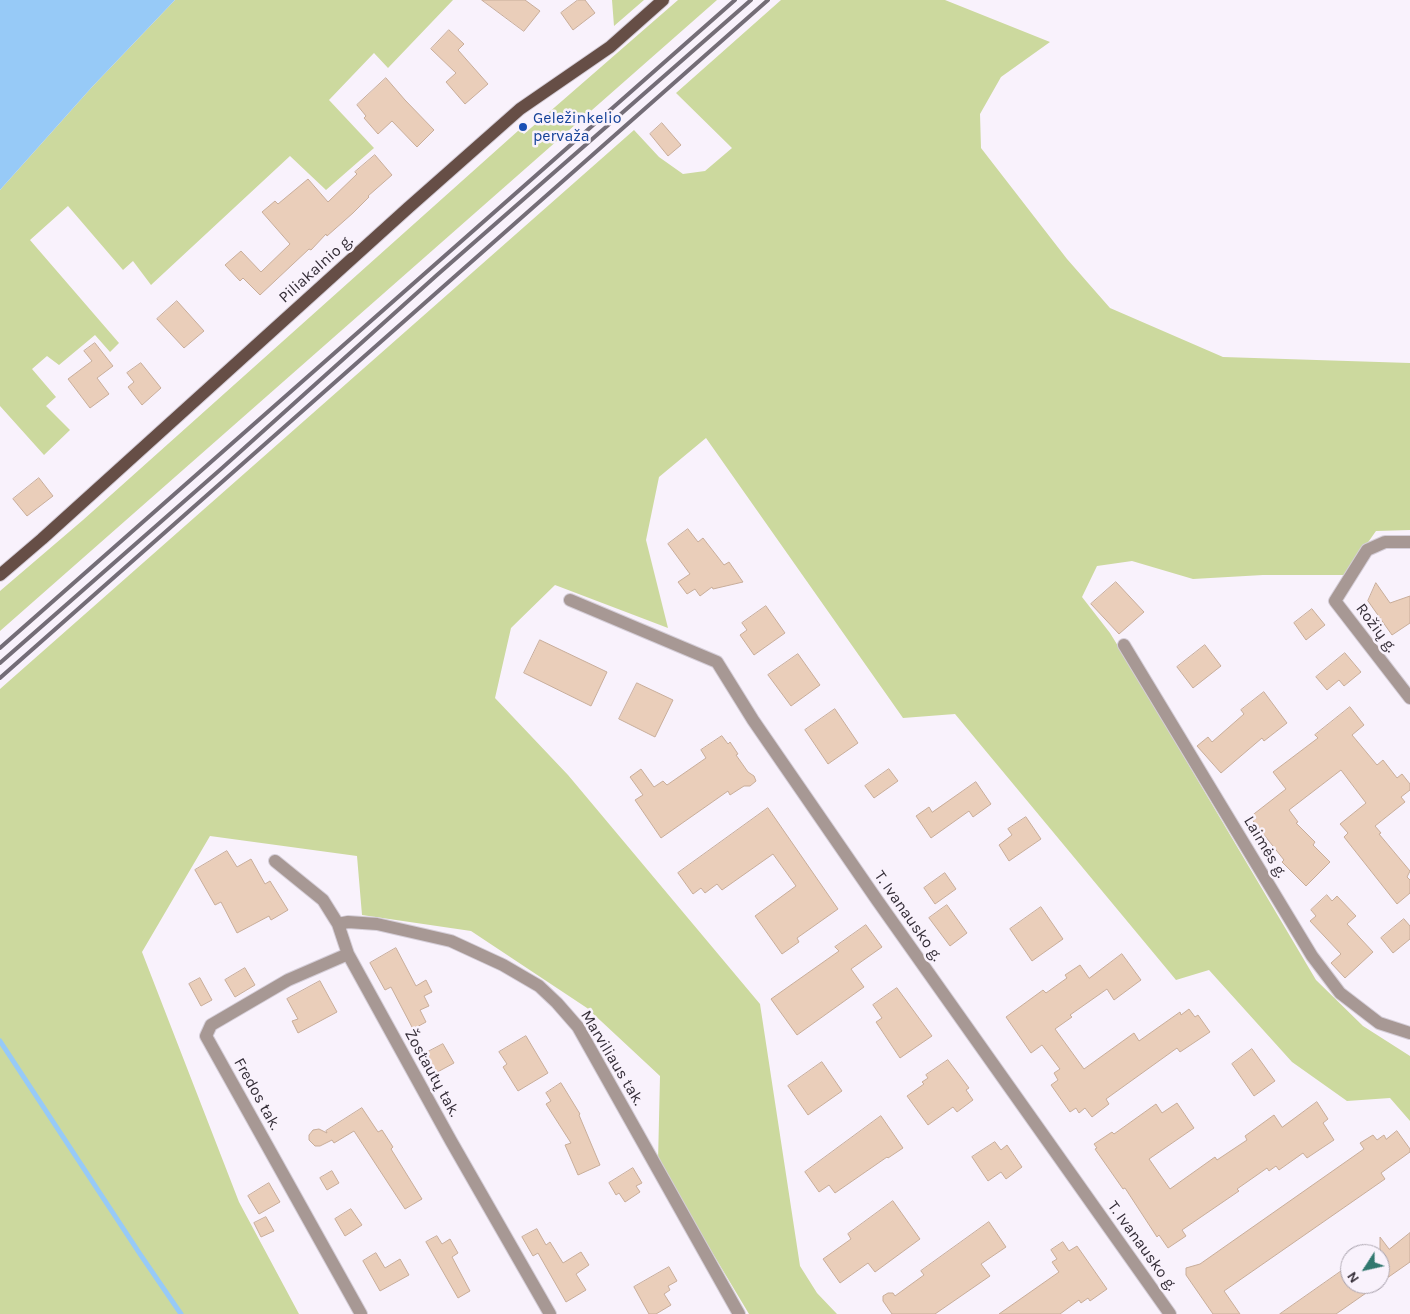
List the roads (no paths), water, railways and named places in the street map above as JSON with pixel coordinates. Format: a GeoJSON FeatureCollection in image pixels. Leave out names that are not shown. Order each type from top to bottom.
{"type":"FeatureCollection","features":[{"type":"Feature","properties":{"kind":"main road","name":"Piliakalnio g."},"geometry":{"type":"LineString","coordinates":[[0,575],[505,122],[520,109],[610,47],[663,0]]}},
{"type":"Feature","properties":{"kind":"street","name":"Rožių g."},"geometry":{"type":"LineString","coordinates":[[1410,542],[1385,542],[1368,550],[1335,601],[1410,698]]}},
{"type":"Feature","properties":{"kind":"street","name":"T. Ivanausko g."},"geometry":{"type":"LineString","coordinates":[[570,600],[716,662],[753,720],[872,893],[1170,1314]]}},
{"type":"Feature","properties":{"kind":"street","name":"Laimės g."},"geometry":{"type":"LineString","coordinates":[[1124,645],[1312,956],[1340,993],[1379,1023],[1410,1033]]}},
{"type":"Feature","properties":{"kind":"street","name":"Žostautų tak."},"geometry":{"type":"LineString","coordinates":[[274,860],[323,900],[338,924],[348,954],[451,1141],[550,1314]]}},
{"type":"Feature","properties":{"kind":"street","name":"Marviliaus tak."},"geometry":{"type":"LineString","coordinates":[[338,924],[348,922],[377,924],[452,940],[503,965],[539,986],[557,1002],[578,1027],[739,1314]]}},
{"type":"Feature","properties":{"kind":"street","name":"Fredos tak."},"geometry":{"type":"LineString","coordinates":[[348,954],[288,980],[211,1025],[206,1036],[361,1314]]}},
{"type":"Feature","properties":{"kind":"water"},"geometry":{"type":"Polygon","coordinates":[[[0,0],[175,0],[92,87],[0,190],[0,0]]]}},
{"type":"Feature","properties":{"kind":"waterway"},"geometry":{"type":"LineString","coordinates":[[0,1041],[181,1314]]}},
{"type":"Feature","properties":{"kind":"railway"},"geometry":{"type":"LineString","coordinates":[[0,648],[735,0]]}},
{"type":"Feature","properties":{"kind":"railway"},"geometry":{"type":"LineString","coordinates":[[0,663],[221,469],[437,275],[751,0]]}},
{"type":"Feature","properties":{"kind":"railway"},"geometry":{"type":"LineString","coordinates":[[0,678],[768,0]]}},
{"type":"Feature","properties":{"kind":"place","name":"Geležinkelio pervaža"},"geometry":{"type":"Point","coordinates":[523,127]}}]}
